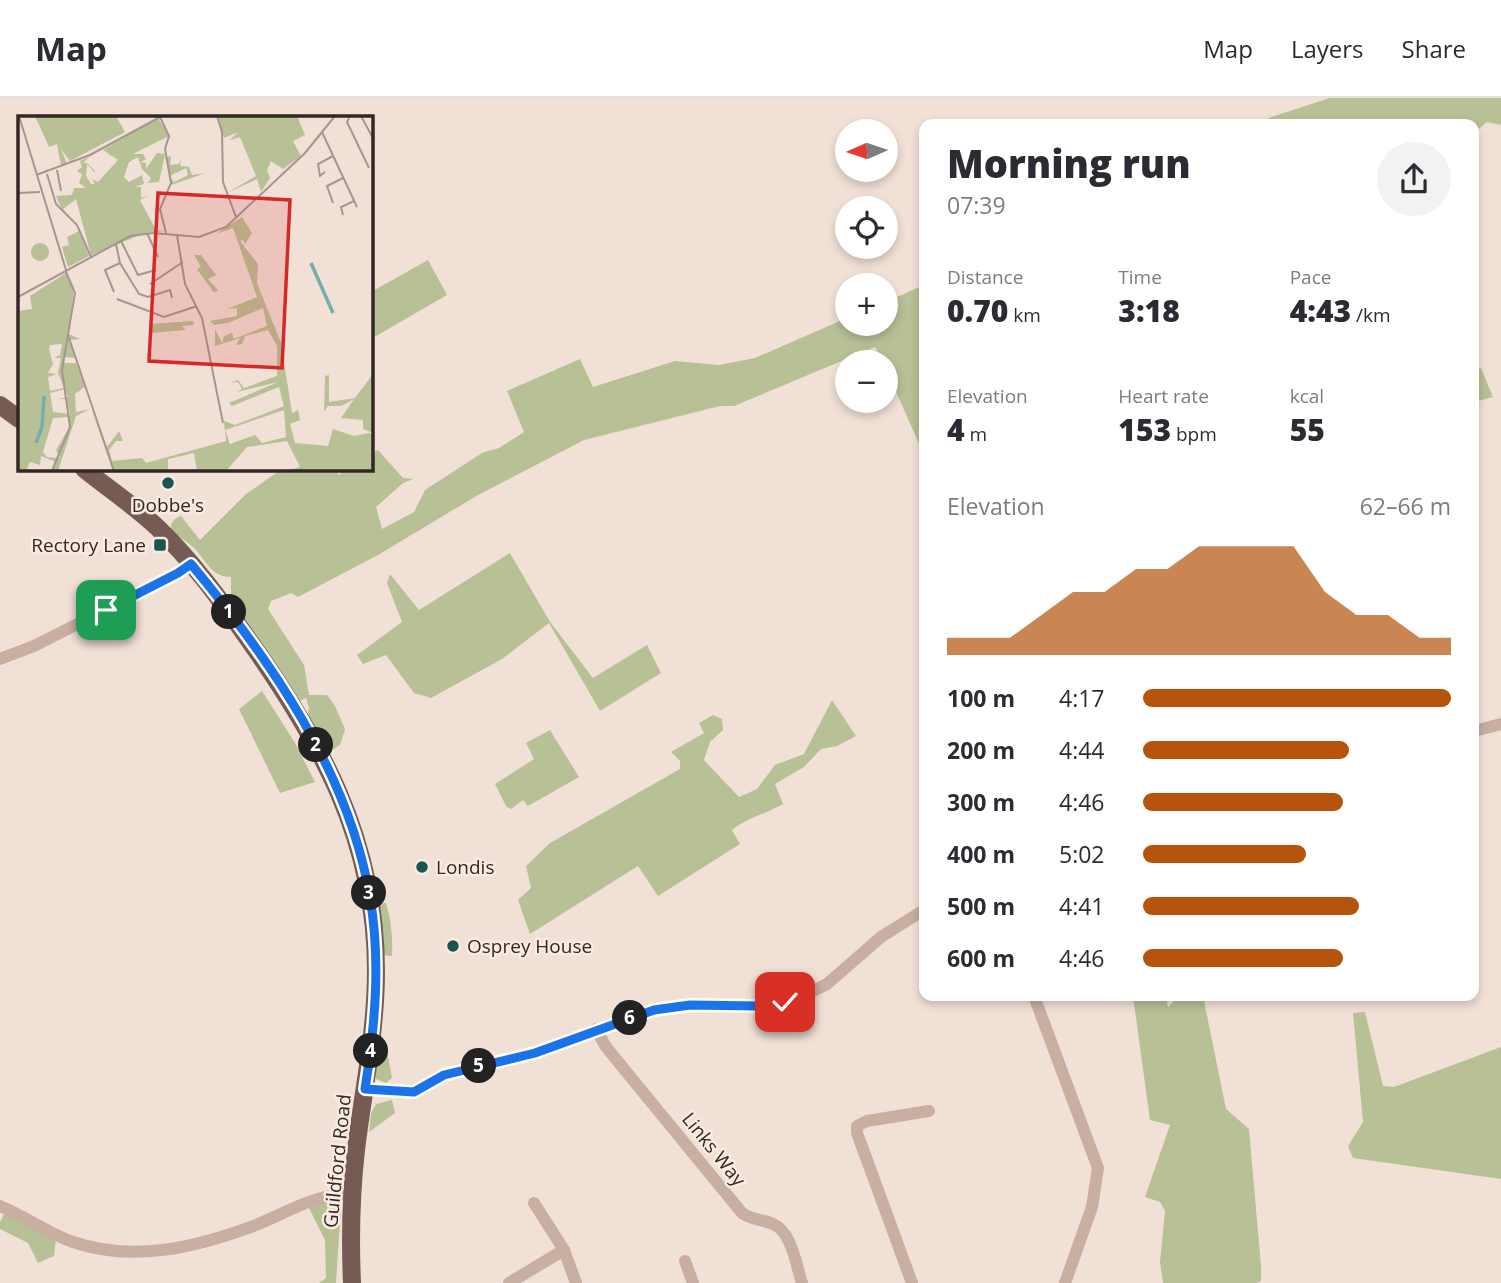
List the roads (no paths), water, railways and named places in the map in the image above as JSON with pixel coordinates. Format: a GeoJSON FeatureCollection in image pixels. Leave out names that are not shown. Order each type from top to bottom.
{"type":"FeatureCollection","features":[{"type":"Feature","properties":{"kind":"main road"},"geometry":{"type":"LineString","coordinates":[[0,405],[18,418]]}},
{"type":"Feature","properties":{"kind":"main road","name":"Guildford Road"},"geometry":{"type":"LineString","coordinates":[[86,471],[158,529],[191,564],[231,615],[291,703],[329,768],[352,824],[366,879],[374,936],[374,1002],[352,1194],[352,1283]]}},
{"type":"Feature","properties":{"kind":"street"},"geometry":{"type":"LineString","coordinates":[[0,659],[34,646],[191,564]]}},
{"type":"Feature","properties":{"kind":"street"},"geometry":{"type":"LineString","coordinates":[[1479,730],[1501,724]]}},
{"type":"Feature","properties":{"kind":"street"},"geometry":{"type":"LineString","coordinates":[[365,1089],[414,1092],[444,1075],[535,1053],[654,1010],[671,1007],[759,1006],[793,1000],[827,984],[881,937],[919,913]]}},
{"type":"Feature","properties":{"kind":"street"},"geometry":{"type":"LineString","coordinates":[[1036,1001],[1098,1167],[1096,1194],[1065,1283]]}},
{"type":"Feature","properties":{"kind":"street","name":"Links Way"},"geometry":{"type":"LineString","coordinates":[[596,1029],[606,1047],[742,1213],[751,1219],[778,1226],[786,1235],[802,1283]]}},
{"type":"Feature","properties":{"kind":"street"},"geometry":{"type":"LineString","coordinates":[[912,1283],[857,1133],[858,1126],[867,1121],[929,1111]]}},
{"type":"Feature","properties":{"kind":"street"},"geometry":{"type":"LineString","coordinates":[[0,1206],[69,1241],[102,1251],[135,1253],[165,1251],[227,1236],[323,1196],[352,1194]]}},
{"type":"Feature","properties":{"kind":"street"},"geometry":{"type":"LineString","coordinates":[[534,1203],[564,1250],[576,1283]]}},
{"type":"Feature","properties":{"kind":"street"},"geometry":{"type":"LineString","coordinates":[[509,1283],[564,1250]]}},
{"type":"Feature","properties":{"kind":"street"},"geometry":{"type":"LineString","coordinates":[[685,1261],[693,1283]]}},
{"type":"Feature","properties":{"kind":"place","name":"Dobbe's"},"geometry":{"type":"Point","coordinates":[168,483]}},
{"type":"Feature","properties":{"kind":"place","name":"Rectory Lane"},"geometry":{"type":"Point","coordinates":[160,545]}},
{"type":"Feature","properties":{"kind":"place","name":"Londis"},"geometry":{"type":"Point","coordinates":[422,867]}},
{"type":"Feature","properties":{"kind":"place","name":"Osprey House"},"geometry":{"type":"Point","coordinates":[453,946]}}]}
